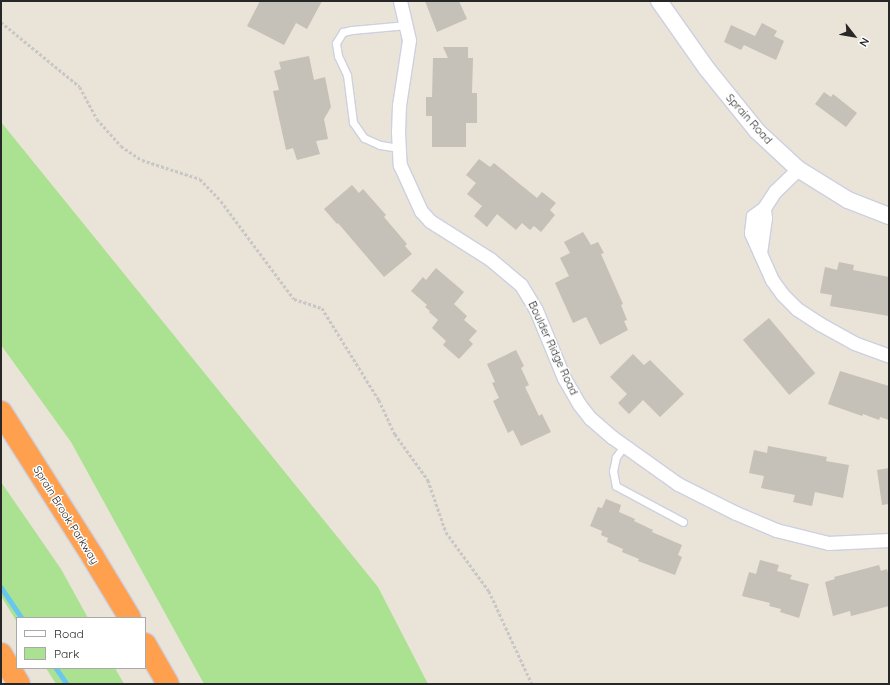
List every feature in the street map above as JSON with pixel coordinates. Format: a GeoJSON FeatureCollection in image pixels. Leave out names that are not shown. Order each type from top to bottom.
{"type":"FeatureCollection","features":[{"type":"Feature","properties":{"kind":"highway","name":"Sprain Brook Parkway"},"geometry":{"type":"LineString","coordinates":[[1,412],[129,617]]}},
{"type":"Feature","properties":{"kind":"highway"},"geometry":{"type":"LineString","coordinates":[[146,646],[168,684]]}},
{"type":"Feature","properties":{"kind":"highway"},"geometry":{"type":"LineString","coordinates":[[1,654],[19,684]]}},
{"type":"Feature","properties":{"kind":"street","name":"Boulder Ridge Road"},"geometry":{"type":"LineString","coordinates":[[400,1],[407,25],[409,40],[399,105],[400,166],[421,211],[430,221],[490,259],[521,285],[536,310],[564,378],[579,404],[590,418],[624,446],[678,484],[736,513],[776,530],[828,543],[889,540]]}},
{"type":"Feature","properties":{"kind":"street","name":"Sprain Road"},"geometry":{"type":"LineString","coordinates":[[659,1],[707,70],[757,131],[798,169],[848,200],[889,216]]}},
{"type":"Feature","properties":{"kind":"street"},"geometry":{"type":"LineString","coordinates":[[798,169],[775,191],[764,208],[765,218],[760,253],[772,280],[782,294],[797,309],[820,324],[854,343],[889,356]]}},
{"type":"Feature","properties":{"kind":"lane"},"geometry":{"type":"LineString","coordinates":[[399,148],[380,145],[364,138],[353,122],[347,75],[338,56],[336,43],[343,32],[407,25]]}},
{"type":"Feature","properties":{"kind":"lane"},"geometry":{"type":"LineString","coordinates":[[624,446],[616,457],[613,471],[616,486],[683,522]]}},
{"type":"Feature","properties":{"kind":"path"},"geometry":{"type":"LineString","coordinates":[[1,22],[80,87],[98,119],[121,146],[142,160],[200,179],[221,201],[294,299],[322,308],[379,400],[395,434],[428,480],[446,532],[489,591],[532,684]]}},
{"type":"Feature","properties":{"kind":"green space"},"geometry":{"type":"Polygon","coordinates":[[[1,122],[378,587],[428,684],[204,684],[71,442],[1,345],[1,122]]]}},
{"type":"Feature","properties":{"kind":"green space"},"geometry":{"type":"Polygon","coordinates":[[[1,482],[61,569],[87,617],[16,617],[16,620],[1,596],[1,482]]]}},
{"type":"Feature","properties":{"kind":"green space"},"geometry":{"type":"Polygon","coordinates":[[[47,669],[116,669],[124,684],[56,684],[47,669]]]}},
{"type":"Feature","properties":{"kind":"building"},"geometry":{"type":"Polygon","coordinates":[[[260,1],[322,1],[307,29],[296,23],[284,45],[247,26],[260,1]]]}},
{"type":"Feature","properties":{"kind":"building"},"geometry":{"type":"Polygon","coordinates":[[[425,1],[459,1],[467,19],[437,32],[425,1]]]}},
{"type":"Feature","properties":{"kind":"building"},"geometry":{"type":"Polygon","coordinates":[[[762,23],[777,31],[774,36],[784,41],[776,60],[744,45],[741,50],[724,42],[731,25],[755,36],[762,23]]]}},
{"type":"Feature","properties":{"kind":"building"},"geometry":{"type":"Polygon","coordinates":[[[443,47],[468,47],[468,58],[473,58],[472,93],[477,93],[477,123],[466,123],[466,147],[432,147],[432,116],[426,116],[426,97],[432,97],[433,58],[448,58],[443,47]]]}},
{"type":"Feature","properties":{"kind":"building"},"geometry":{"type":"Polygon","coordinates":[[[309,56],[314,80],[325,77],[331,107],[324,119],[328,139],[316,141],[320,154],[297,160],[293,148],[286,150],[273,91],[279,90],[274,71],[281,69],[279,62],[309,56]]]}},
{"type":"Feature","properties":{"kind":"building"},"geometry":{"type":"Polygon","coordinates":[[[824,92],[831,97],[833,94],[857,113],[846,127],[815,104],[824,92]]]}},
{"type":"Feature","properties":{"kind":"building"},"geometry":{"type":"Polygon","coordinates":[[[479,159],[490,167],[494,163],[537,198],[542,192],[556,203],[550,210],[555,215],[541,232],[534,226],[530,230],[522,223],[516,230],[497,214],[487,227],[474,216],[482,206],[467,194],[476,183],[466,175],[479,159]]]}},
{"type":"Feature","properties":{"kind":"building"},"geometry":{"type":"Polygon","coordinates":[[[352,185],[359,193],[363,189],[386,215],[384,217],[407,244],[405,246],[412,254],[384,277],[338,223],[337,224],[324,209],[352,185]]]}},
{"type":"Feature","properties":{"kind":"building"},"geometry":{"type":"Polygon","coordinates":[[[583,232],[591,245],[598,242],[604,253],[601,254],[623,304],[621,305],[627,320],[624,321],[628,330],[600,345],[586,317],[573,323],[555,283],[569,276],[560,258],[570,253],[564,242],[583,232]]]}},
{"type":"Feature","properties":{"kind":"building"},"geometry":{"type":"Polygon","coordinates":[[[839,262],[854,265],[853,270],[889,277],[889,316],[830,306],[832,295],[820,293],[825,267],[837,270],[839,262]]]}},
{"type":"Feature","properties":{"kind":"building"},"geometry":{"type":"Polygon","coordinates":[[[436,268],[464,292],[454,304],[467,316],[464,320],[477,331],[469,340],[473,344],[459,359],[443,345],[446,341],[432,328],[438,320],[425,307],[427,305],[411,291],[423,277],[426,280],[436,268]]]}},
{"type":"Feature","properties":{"kind":"building"},"geometry":{"type":"Polygon","coordinates":[[[769,318],[815,373],[789,395],[743,340],[769,318]]]}},
{"type":"Feature","properties":{"kind":"building"},"geometry":{"type":"Polygon","coordinates":[[[516,350],[524,366],[521,368],[529,385],[525,387],[539,416],[542,414],[551,432],[521,446],[513,430],[508,433],[493,401],[499,398],[492,383],[495,382],[487,364],[516,350]]]}},
{"type":"Feature","properties":{"kind":"building"},"geometry":{"type":"Polygon","coordinates":[[[633,354],[644,365],[650,360],[684,394],[660,417],[643,400],[629,414],[618,403],[627,394],[610,377],[633,354]]]}},
{"type":"Feature","properties":{"kind":"building"},"geometry":{"type":"Polygon","coordinates":[[[840,371],[889,386],[889,420],[880,417],[879,420],[863,414],[862,416],[828,404],[840,371]]]}},
{"type":"Feature","properties":{"kind":"building"},"geometry":{"type":"Polygon","coordinates":[[[768,446],[827,457],[826,461],[849,465],[843,498],[815,492],[812,506],[793,502],[795,495],[761,488],[764,476],[749,473],[754,450],[767,453],[768,446]]]}},
{"type":"Feature","properties":{"kind":"building"},"geometry":{"type":"Polygon","coordinates":[[[889,468],[889,504],[882,505],[877,470],[889,468]]]}},
{"type":"Feature","properties":{"kind":"building"},"geometry":{"type":"Polygon","coordinates":[[[606,499],[621,505],[619,512],[635,519],[634,521],[653,530],[652,532],[682,545],[678,555],[682,557],[675,575],[638,561],[639,559],[622,552],[623,549],[607,542],[608,538],[601,535],[602,531],[590,526],[598,507],[602,508],[606,499]]]}},
{"type":"Feature","properties":{"kind":"building"},"geometry":{"type":"Polygon","coordinates":[[[760,560],[779,565],[777,571],[792,575],[790,579],[809,584],[799,618],[780,612],[781,609],[769,606],[770,603],[742,596],[749,572],[756,574],[760,560]]]}},
{"type":"Feature","properties":{"kind":"building"},"geometry":{"type":"Polygon","coordinates":[[[879,565],[881,571],[887,569],[889,577],[889,606],[851,616],[850,611],[833,616],[825,582],[835,579],[834,577],[879,565]]]}},
{"type":"Feature","properties":{"kind":"waterway"},"geometry":{"type":"LineString","coordinates":[[1,587],[21,617]]}},
{"type":"Feature","properties":{"kind":"waterway"},"geometry":{"type":"LineString","coordinates":[[57,669],[67,684]]}}]}
